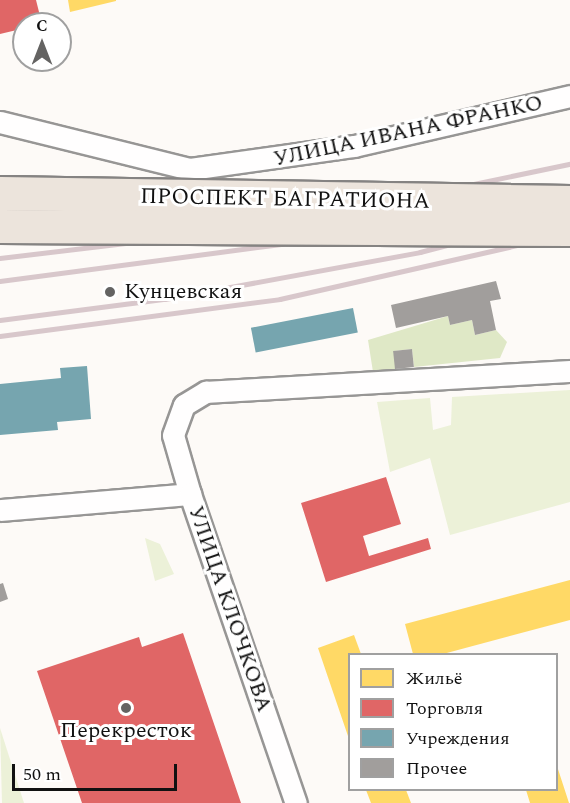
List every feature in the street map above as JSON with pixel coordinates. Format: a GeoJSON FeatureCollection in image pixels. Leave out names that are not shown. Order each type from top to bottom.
{"type":"FeatureCollection","features":[{"type":"Feature","properties":{"kind":"main road","name":"ПРОСПЕКТ БАГРАТИОНА"},"geometry":{"type":"LineString","coordinates":[[0,193],[570,202]]}},
{"type":"Feature","properties":{"kind":"main road","name":"ПРОСПЕКТ БАГРАТИОНА"},"geometry":{"type":"LineString","coordinates":[[0,226],[570,229]]}},
{"type":"Feature","properties":{"kind":"street","name":"УЛИЦА ИВАНА ФРАНКО"},"geometry":{"type":"LineString","coordinates":[[0,122],[189,169],[354,146],[570,96]]}},
{"type":"Feature","properties":{"kind":"street"},"geometry":{"type":"LineString","coordinates":[[190,494],[173,435],[184,405],[206,392],[570,371]]}},
{"type":"Feature","properties":{"kind":"street","name":"УЛИЦА КЛОЧКОВА"},"geometry":{"type":"LineString","coordinates":[[0,510],[190,494],[296,803]]}},
{"type":"Feature","properties":{"kind":"green space"},"geometry":{"type":"Polygon","coordinates":[[[448,316],[450,325],[472,320],[475,335],[496,330],[507,342],[500,358],[414,367],[412,349],[394,351],[396,369],[373,372],[368,340],[448,316]]]}},
{"type":"Feature","properties":{"kind":"green space"},"geometry":{"type":"Polygon","coordinates":[[[570,390],[570,502],[450,535],[430,458],[390,472],[377,402],[430,398],[433,430],[451,425],[452,397],[570,390]]]}},
{"type":"Feature","properties":{"kind":"green space"},"geometry":{"type":"Polygon","coordinates":[[[145,538],[160,544],[174,574],[155,581],[145,538]]]}},
{"type":"Feature","properties":{"kind":"green space"},"geometry":{"type":"Polygon","coordinates":[[[0,728],[24,803],[2,803],[0,728]]]}},
{"type":"Feature","properties":{"kind":"building: Жильё"},"geometry":{"type":"Polygon","coordinates":[[[68,0],[116,0],[116,1],[70,12],[68,0]]]}},
{"type":"Feature","properties":{"kind":"building: Жильё"},"geometry":{"type":"Polygon","coordinates":[[[570,580],[570,620],[447,653],[413,653],[405,624],[570,580]]]}},
{"type":"Feature","properties":{"kind":"building: Жильё"},"geometry":{"type":"Polygon","coordinates":[[[354,635],[361,653],[348,653],[348,736],[318,648],[354,635]]]}},
{"type":"Feature","properties":{"kind":"building: Жильё"},"geometry":{"type":"Polygon","coordinates":[[[558,769],[569,803],[530,803],[526,791],[558,791],[558,769]]]}},
{"type":"Feature","properties":{"kind":"building: Жильё"},"geometry":{"type":"Polygon","coordinates":[[[366,791],[406,791],[411,803],[371,803],[366,791]]]}},
{"type":"Feature","properties":{"kind":"building: Торговля"},"geometry":{"type":"Polygon","coordinates":[[[0,0],[36,0],[39,12],[12,12],[12,31],[0,34],[0,0]]]}},
{"type":"Feature","properties":{"kind":"building: Торговля"},"geometry":{"type":"Polygon","coordinates":[[[386,477],[401,524],[363,536],[369,556],[428,538],[431,549],[326,582],[301,503],[386,477]]]}},
{"type":"Feature","properties":{"kind":"building: Торговля"},"geometry":{"type":"Polygon","coordinates":[[[183,633],[241,803],[82,803],[37,671],[139,637],[142,647],[183,633]]]}},
{"type":"Feature","properties":{"kind":"building: Учреждения"},"geometry":{"type":"Polygon","coordinates":[[[353,308],[358,333],[256,352],[251,328],[353,308]]]}},
{"type":"Feature","properties":{"kind":"building: Учреждения"},"geometry":{"type":"Polygon","coordinates":[[[87,366],[91,419],[57,422],[58,430],[0,435],[0,384],[61,378],[60,368],[87,366]]]}},
{"type":"Feature","properties":{"kind":"building: Прочее"},"geometry":{"type":"Polygon","coordinates":[[[496,281],[501,299],[490,301],[496,330],[475,335],[472,320],[450,325],[448,316],[396,328],[391,305],[496,281]]]}},
{"type":"Feature","properties":{"kind":"building: Прочее"},"geometry":{"type":"Polygon","coordinates":[[[412,349],[414,367],[395,369],[393,351],[412,349]]]}},
{"type":"Feature","properties":{"kind":"building: Прочее"},"geometry":{"type":"Polygon","coordinates":[[[3,583],[8,599],[0,602],[0,584],[3,583]]]}},
{"type":"Feature","properties":{"kind":"railway"},"geometry":{"type":"LineString","coordinates":[[0,258],[277,225],[570,164]]}},
{"type":"Feature","properties":{"kind":"railway"},"geometry":{"type":"LineString","coordinates":[[0,281],[281,244],[570,186]]}},
{"type":"Feature","properties":{"kind":"railway"},"geometry":{"type":"LineString","coordinates":[[0,320],[165,299],[420,252],[570,213]]}},
{"type":"Feature","properties":{"kind":"railway"},"geometry":{"type":"LineString","coordinates":[[0,336],[280,299],[570,233]]}},
{"type":"Feature","properties":{"kind":"place","name":"Кунцевская"},"geometry":{"type":"Point","coordinates":[110,292]}},
{"type":"Feature","properties":{"kind":"place","name":"Перекресток"},"geometry":{"type":"Point","coordinates":[126,708]}}]}
